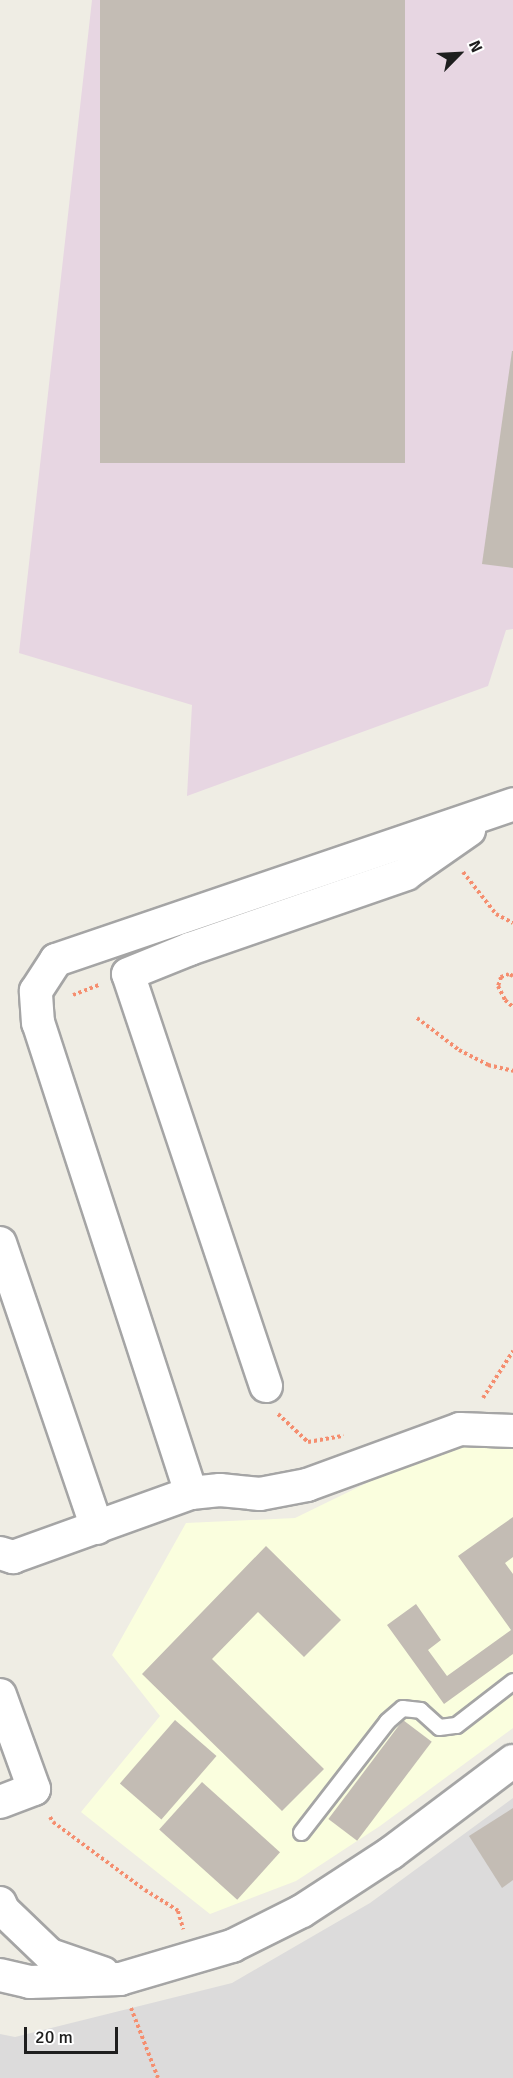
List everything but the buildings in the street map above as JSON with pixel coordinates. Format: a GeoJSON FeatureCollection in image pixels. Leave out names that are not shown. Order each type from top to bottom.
{"type":"FeatureCollection","features":[{"type":"Feature","properties":{"kind":"street"},"geometry":{"type":"LineString","coordinates":[[266,1386],[128,974],[190,949],[406,874],[504,807]]}},
{"type":"Feature","properties":{"kind":"street"},"geometry":{"type":"LineString","coordinates":[[191,1493],[38,1023],[36,991],[56,960],[504,807]]}},
{"type":"Feature","properties":{"kind":"street"},"geometry":{"type":"LineString","coordinates":[[0,1243],[98,1528]]}},
{"type":"Feature","properties":{"kind":"street"},"geometry":{"type":"LineString","coordinates":[[0,1553],[13,1557],[191,1493],[220,1490],[260,1494],[307,1485],[460,1429],[499,1430]]}},
{"type":"Feature","properties":{"kind":"street"},"geometry":{"type":"LineString","coordinates":[[0,1695],[34,1789],[0,1802]]}},
{"type":"Feature","properties":{"kind":"street"},"geometry":{"type":"LineString","coordinates":[[0,1975],[30,1982],[120,1979],[232,1946],[302,1911],[391,1853],[513,1761]]}},
{"type":"Feature","properties":{"kind":"street"},"geometry":{"type":"LineString","coordinates":[[0,1903],[3,1910],[50,1955],[120,1979]]}},
{"type":"Feature","properties":{"kind":"lane"},"geometry":{"type":"LineString","coordinates":[[301,1833],[387,1721],[402,1708],[420,1710],[439,1727],[456,1725],[513,1681]]}},
{"type":"Feature","properties":{"kind":"path"},"geometry":{"type":"LineString","coordinates":[[444,847],[496,914],[513,923]]}},
{"type":"Feature","properties":{"kind":"path"},"geometry":{"type":"LineString","coordinates":[[37,1008],[128,974]]}},
{"type":"Feature","properties":{"kind":"path"},"geometry":{"type":"LineString","coordinates":[[513,976],[509,974],[501,977],[498,986],[505,1000],[513,1007]]}},
{"type":"Feature","properties":{"kind":"path"},"geometry":{"type":"LineString","coordinates":[[417,1018],[459,1050],[488,1065],[513,1071]]}},
{"type":"Feature","properties":{"kind":"path"},"geometry":{"type":"LineString","coordinates":[[499,1430],[474,1411],[513,1351]]}},
{"type":"Feature","properties":{"kind":"path"},"geometry":{"type":"LineString","coordinates":[[266,1386],[279,1416],[308,1442],[344,1436]]}},
{"type":"Feature","properties":{"kind":"path"},"geometry":{"type":"LineString","coordinates":[[34,1789],[53,1822],[145,1890],[178,1911],[192,1959]]}},
{"type":"Feature","properties":{"kind":"path"},"geometry":{"type":"LineString","coordinates":[[120,1979],[158,2078]]}},
{"type":"Feature","properties":{"kind":"shaded area"},"geometry":{"type":"Polygon","coordinates":[[[92,0],[513,0],[513,629],[506,630],[488,686],[187,796],[192,705],[19,653],[92,0]]]}},
{"type":"Feature","properties":{"kind":"shaded area"},"geometry":{"type":"Polygon","coordinates":[[[451,1442],[513,1448],[513,1728],[380,1826],[296,1881],[210,1914],[81,1812],[160,1716],[112,1655],[186,1523],[295,1518],[451,1442]]]}},
{"type":"Feature","properties":{"kind":"shaded area"},"geometry":{"type":"Polygon","coordinates":[[[513,1798],[513,2078],[0,2078],[0,2034],[15,2037],[232,1983],[370,1903],[513,1798]]]}}]}
